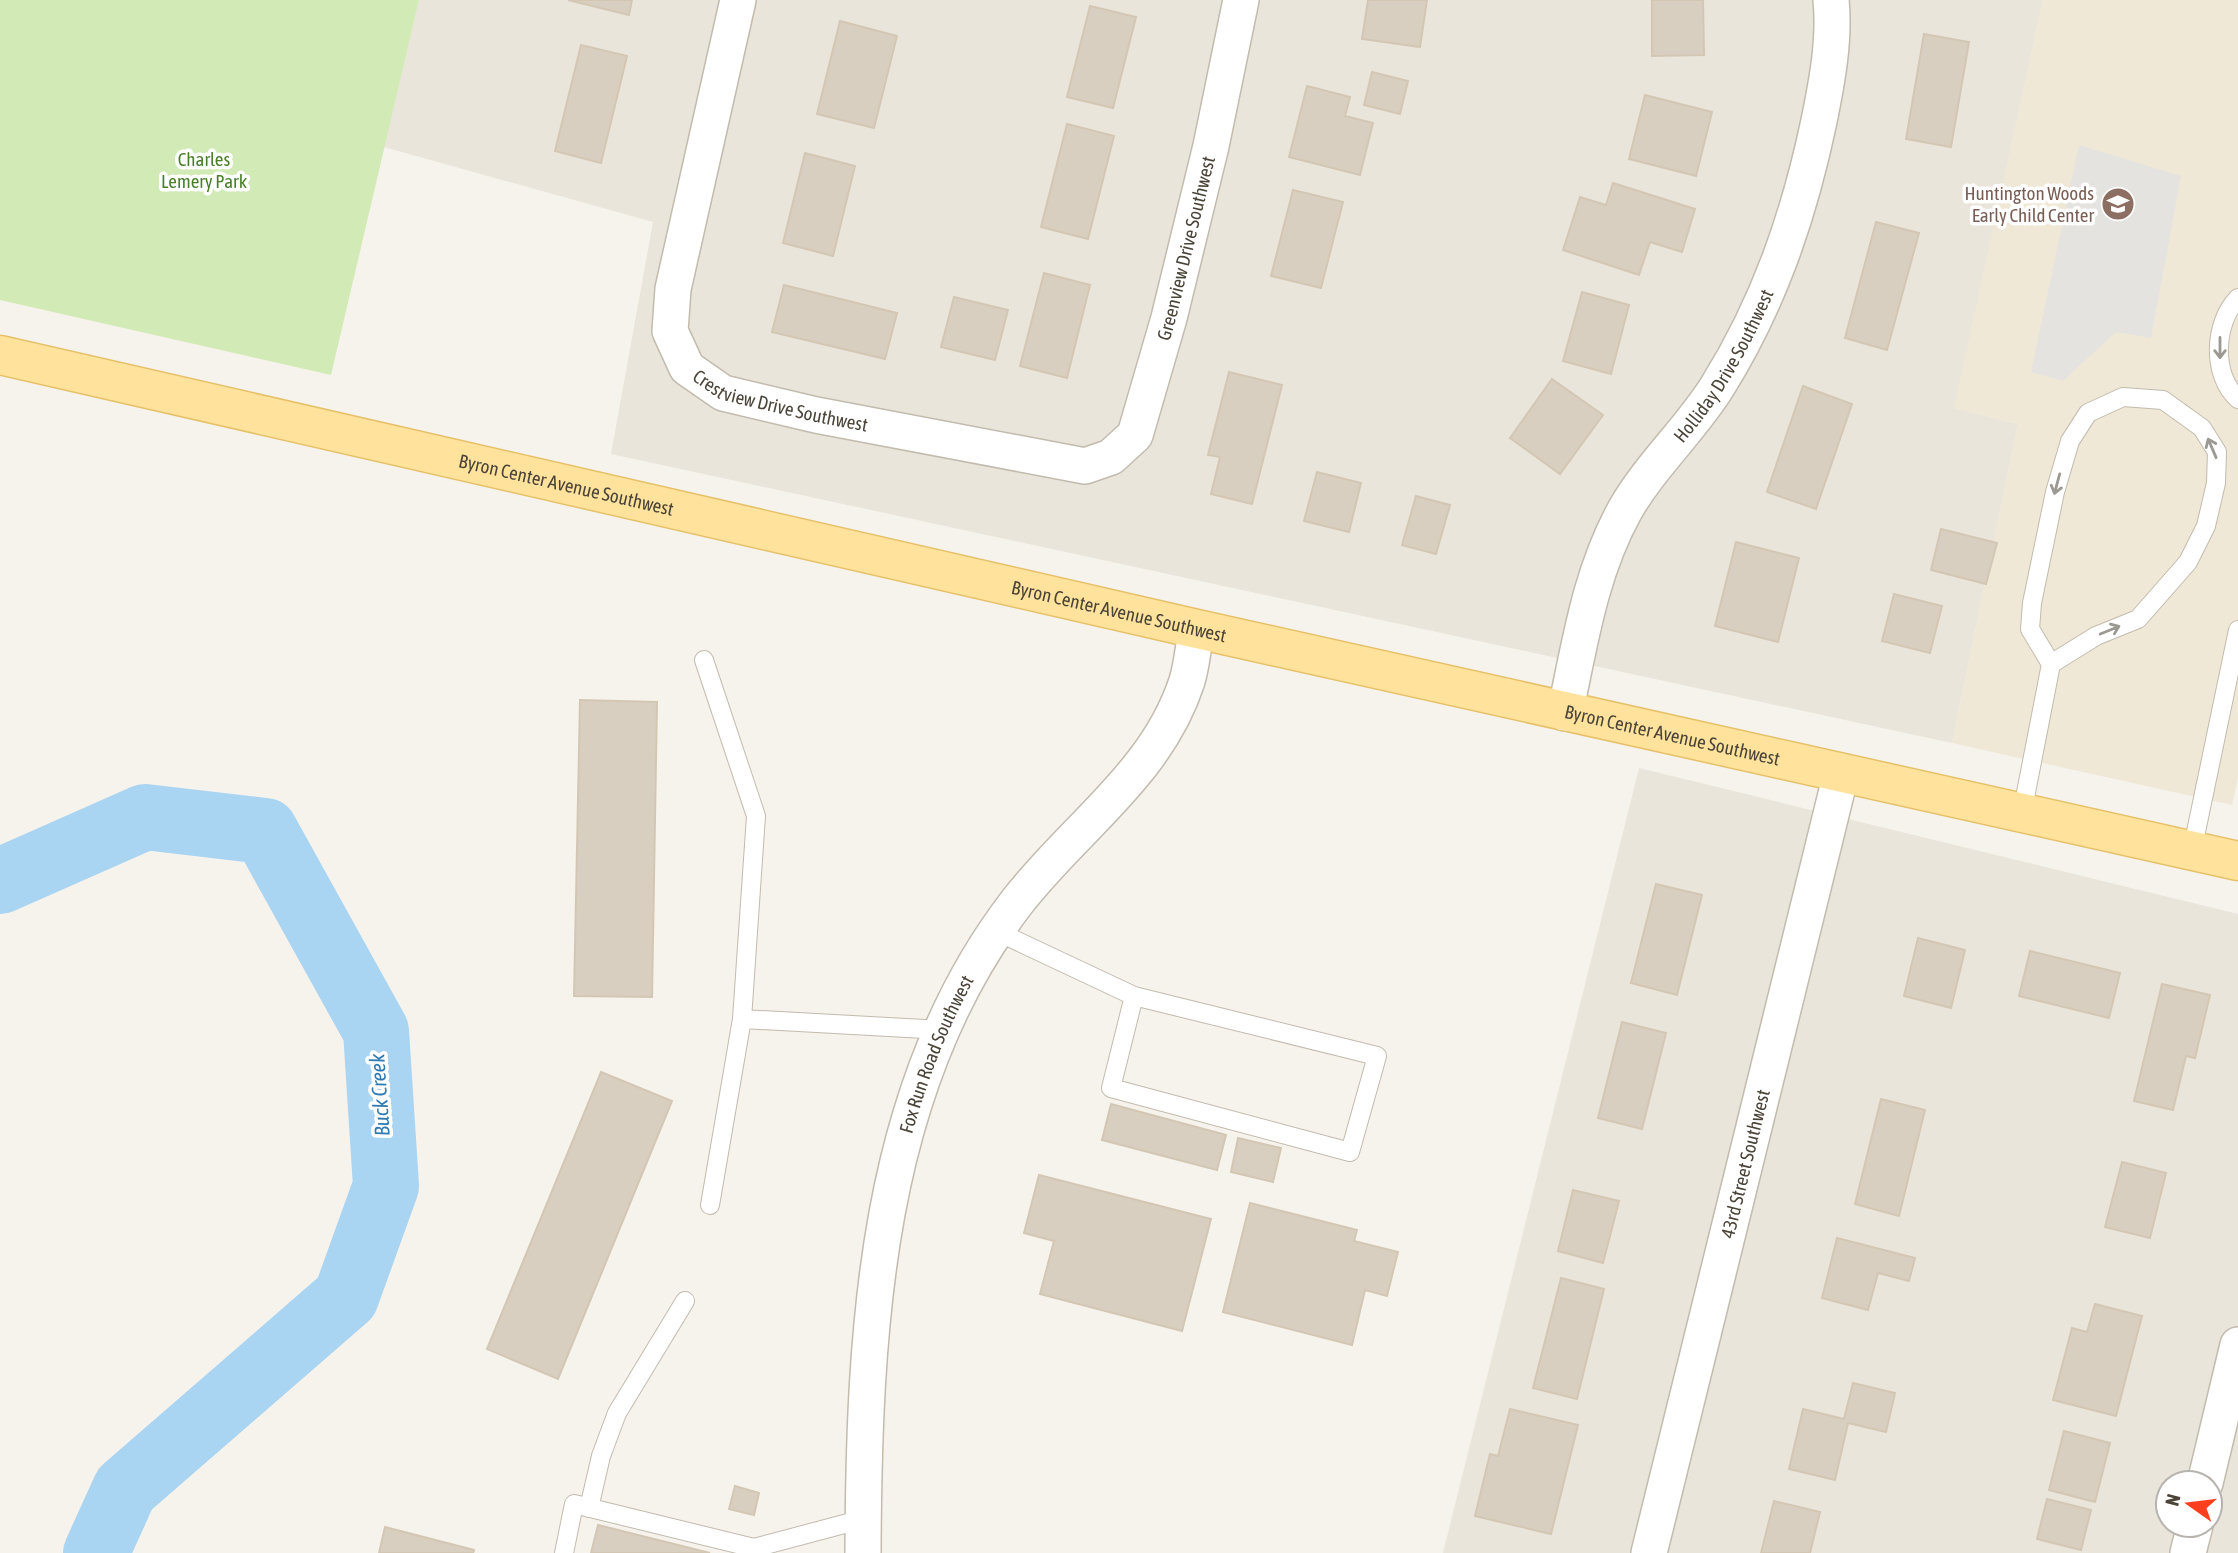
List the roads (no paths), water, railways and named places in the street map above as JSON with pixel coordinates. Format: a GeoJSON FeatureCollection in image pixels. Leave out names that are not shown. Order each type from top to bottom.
{"type":"FeatureCollection","features":[{"type":"Feature","properties":{"kind":"main road","name":"Byron Center Avenue Southwest"},"geometry":{"type":"LineString","coordinates":[[0,355],[1565,713],[2238,861]]}},
{"type":"Feature","properties":{"kind":"street","name":"Crestview Drive Southwest"},"geometry":{"type":"LineString","coordinates":[[738,0],[673,289],[670,331],[687,368],[723,393],[816,415],[1085,466]]}},
{"type":"Feature","properties":{"kind":"street","name":"Greenview Drive Southwest"},"geometry":{"type":"LineString","coordinates":[[1085,466],[1111,457],[1135,435],[1169,317],[1211,146],[1241,0]]}},
{"type":"Feature","properties":{"kind":"street","name":"Holliday Drive Southwest"},"geometry":{"type":"LineString","coordinates":[[1565,713],[1593,580],[1626,509],[1716,388],[1753,324],[1784,256],[1808,175],[1824,96],[1833,21],[1831,0]]}},
{"type":"Feature","properties":{"kind":"street","name":"Fox Run Road Southwest"},"geometry":{"type":"LineString","coordinates":[[863,1553],[870,1345],[885,1212],[916,1092],[964,984],[1017,902],[1132,779],[1151,750],[1187,681],[1197,629]]}},
{"type":"Feature","properties":{"kind":"street","name":"43rd Street Southwest"},"geometry":{"type":"LineString","coordinates":[[1649,1553],[1842,774]]}},
{"type":"Feature","properties":{"kind":"street"},"geometry":{"type":"LineString","coordinates":[[2208,1469],[2238,1345]]}},
{"type":"Feature","properties":{"kind":"lane"},"geometry":{"type":"LineString","coordinates":[[2238,298],[2222,324],[2218,347],[2222,372],[2238,399]]}},
{"type":"Feature","properties":{"kind":"lane"},"geometry":{"type":"LineString","coordinates":[[2022,813],[2050,664],[2030,629],[2032,603],[2055,492],[2070,441],[2088,413],[2123,397],[2163,400],[2202,428],[2217,452],[2216,483],[2206,526],[2188,562],[2138,619],[2096,636],[2050,664]]}},
{"type":"Feature","properties":{"kind":"lane"},"geometry":{"type":"LineString","coordinates":[[2192,851],[2238,630]]}},
{"type":"Feature","properties":{"kind":"lane"},"geometry":{"type":"LineString","coordinates":[[704,660],[756,816],[742,1019],[710,1205]]}},
{"type":"Feature","properties":{"kind":"lane"},"geometry":{"type":"LineString","coordinates":[[998,932],[1134,996],[1377,1056],[1350,1152],[1111,1088],[1134,996]]}},
{"type":"Feature","properties":{"kind":"lane"},"geometry":{"type":"LineString","coordinates":[[742,1019],[943,1030]]}},
{"type":"Feature","properties":{"kind":"lane"},"geometry":{"type":"LineString","coordinates":[[589,1508],[601,1456],[617,1413],[685,1301]]}},
{"type":"Feature","properties":{"kind":"lane"},"geometry":{"type":"LineString","coordinates":[[564,1553],[574,1504],[754,1550],[863,1519]]}},
{"type":"Feature","properties":{"kind":"waterway","name":"Buck Creek"},"geometry":{"type":"LineString","coordinates":[[0,881],[145,817],[265,831],[376,1031],[386,1186],[346,1297],[125,1489],[96,1553]]}},
{"type":"Feature","properties":{"kind":"place","name":"Huntington Woods Early Child Center"},"geometry":{"type":"Point","coordinates":[2118,204]}},
{"type":"Feature","properties":{"kind":"park label","name":"Charles Lemery Park"},"geometry":{"type":"Point","coordinates":[204,170]}}]}
